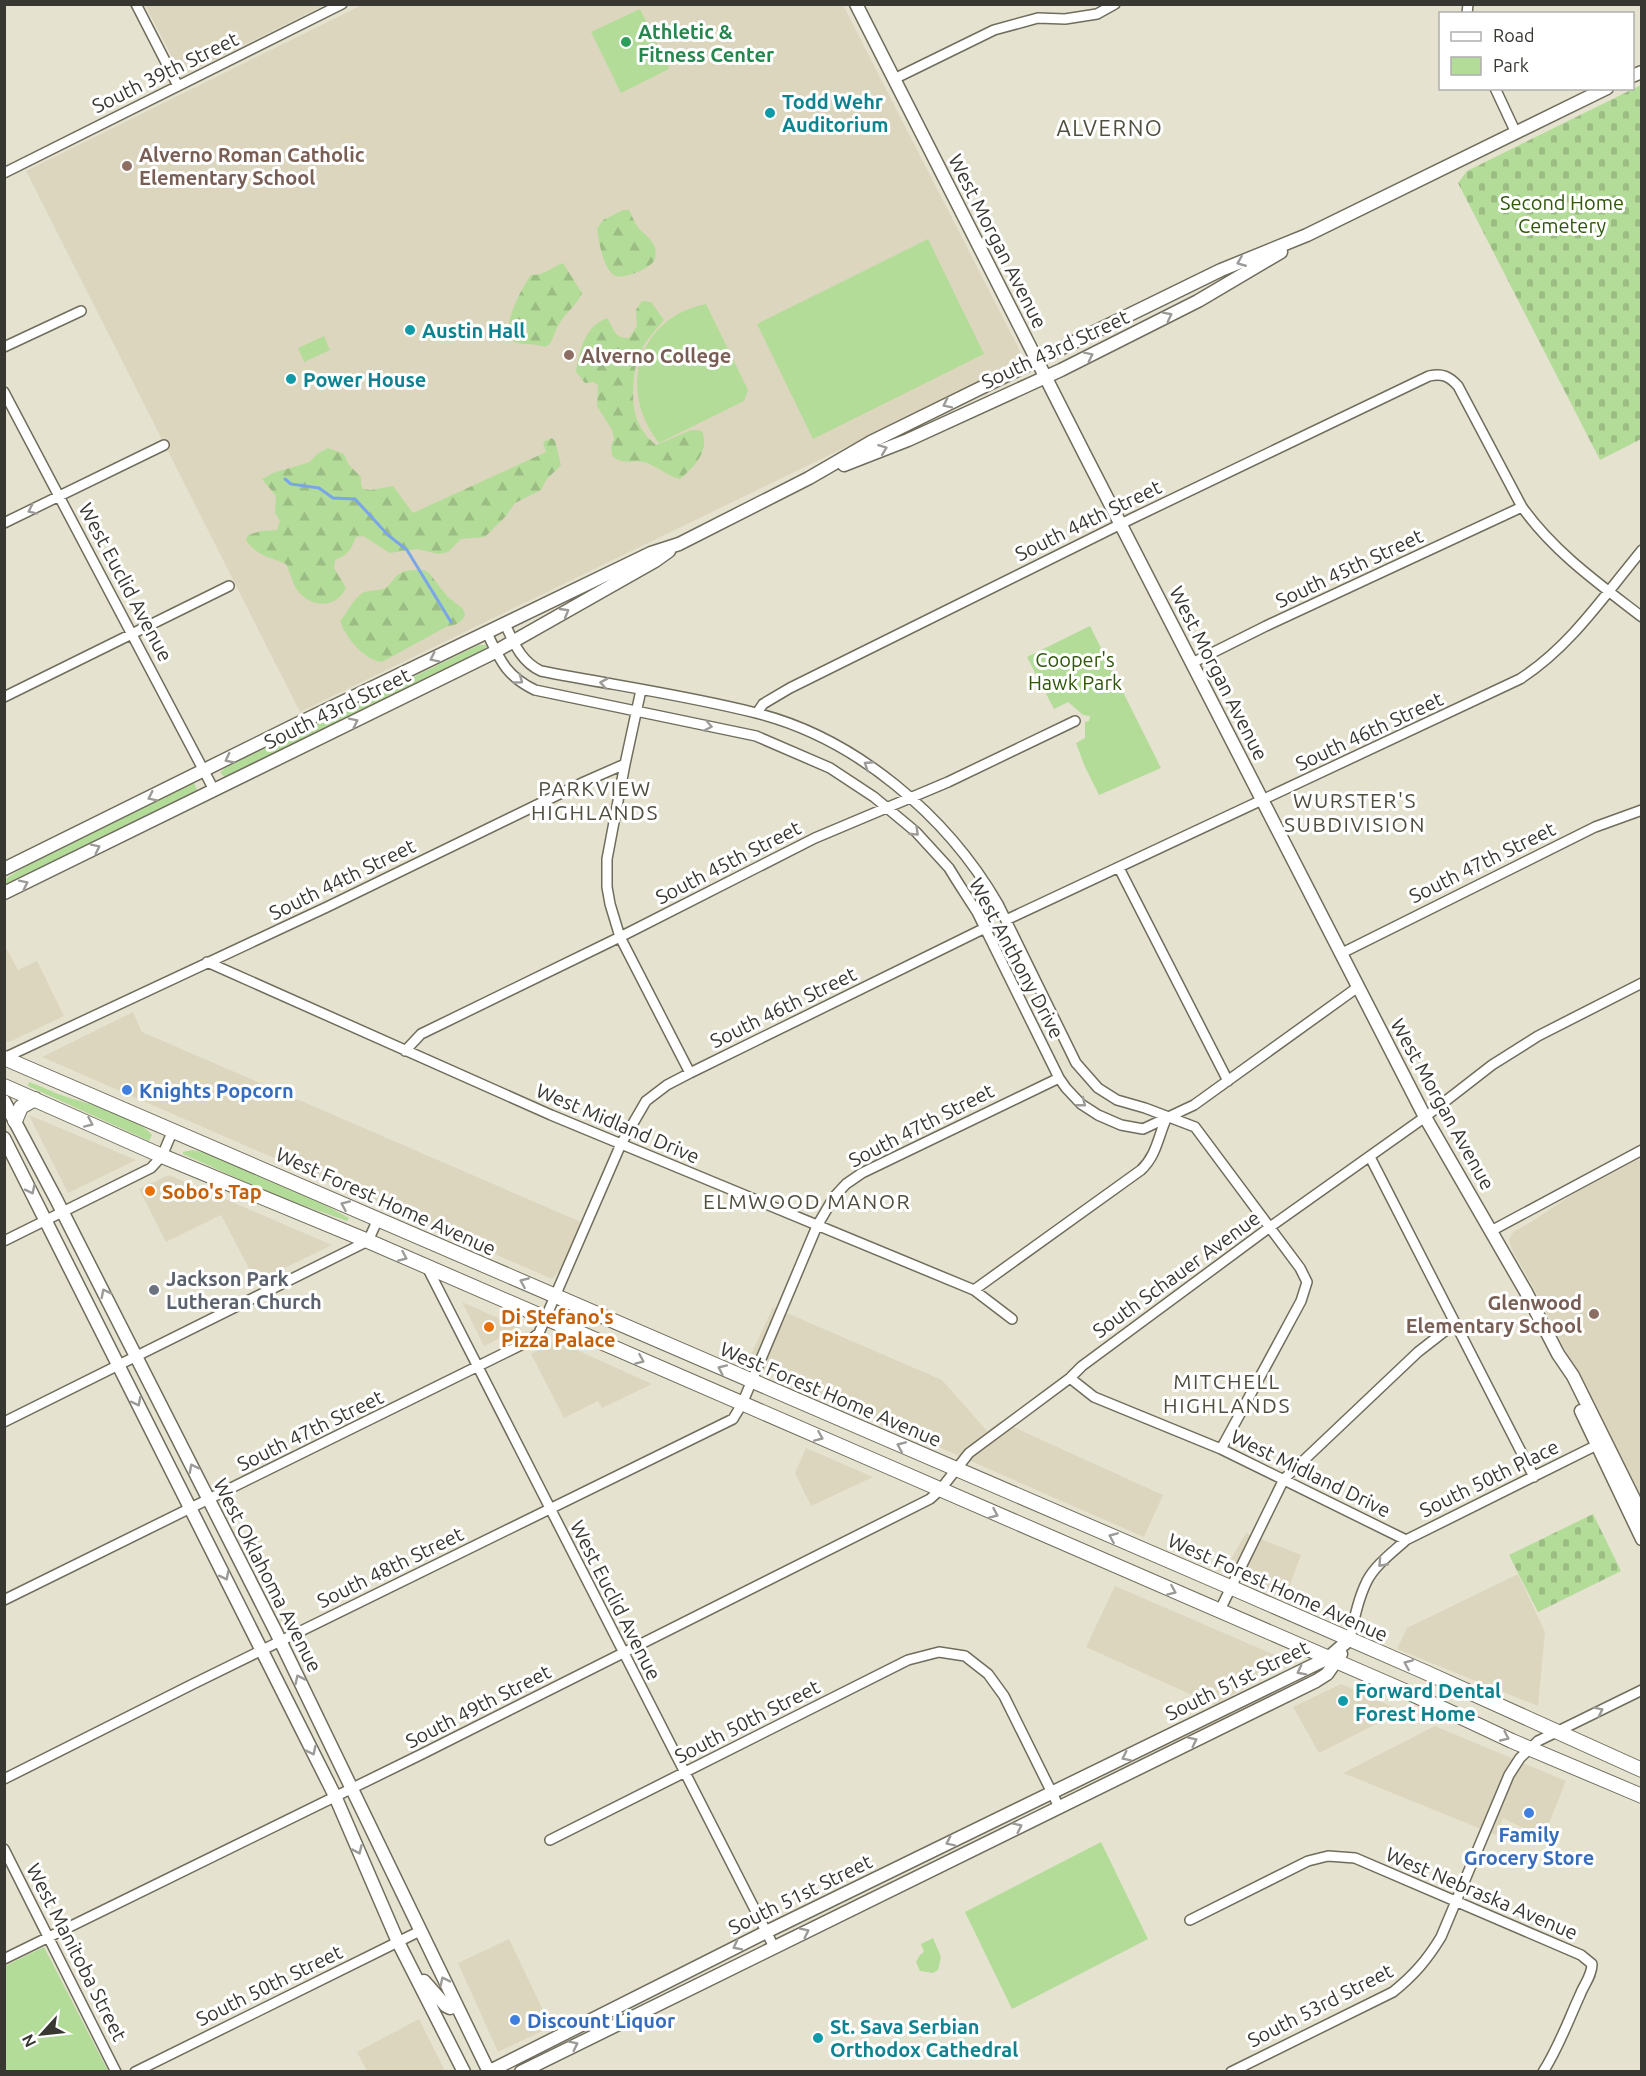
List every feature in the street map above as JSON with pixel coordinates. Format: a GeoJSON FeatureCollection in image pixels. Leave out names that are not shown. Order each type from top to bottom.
{"type":"FeatureCollection","features":[{"type":"Feature","properties":{"kind":"main road","name":"West Morgan Avenue"},"geometry":{"type":"LineString","coordinates":[[856,4],[1425,1117],[1558,1354],[1573,1376],[1638,1513],[1641,1539]]}},
{"type":"Feature","properties":{"kind":"main road","name":"South 43rd Street"},"geometry":{"type":"LineString","coordinates":[[4,893],[514,642],[655,561],[680,544],[809,478],[871,442],[1221,270],[1307,235],[1603,90]]}},
{"type":"Feature","properties":{"kind":"main road","name":"South 43rd Street"},"geometry":{"type":"LineString","coordinates":[[809,478],[908,440],[1116,343],[1239,278],[1307,235]]}},
{"type":"Feature","properties":{"kind":"main road"},"geometry":{"type":"LineString","coordinates":[[1107,325],[1116,343]]}},
{"type":"Feature","properties":{"kind":"main road","name":"South 43rd Street"},"geometry":{"type":"LineString","coordinates":[[4,869],[651,553],[680,544]]}},
{"type":"Feature","properties":{"kind":"main road","name":"West Forest Home Avenue"},"geometry":{"type":"LineString","coordinates":[[5,1058],[378,1219],[550,1307],[747,1392],[955,1469],[1350,1639],[1641,1770]]}},
{"type":"Feature","properties":{"kind":"main road","name":"West Forest Home Avenue"},"geometry":{"type":"LineString","coordinates":[[4,1086],[162,1156],[368,1241],[428,1269],[550,1307],[747,1392],[940,1490],[1641,1796]]}},
{"type":"Feature","properties":{"kind":"main road"},"geometry":{"type":"LineString","coordinates":[[15,1121],[21,1107],[35,1099]]}},
{"type":"Feature","properties":{"kind":"main road","name":"West Oklahoma Avenue"},"geometry":{"type":"LineString","coordinates":[[4,1101],[63,1211],[209,1500],[489,2071]]}},
{"type":"Feature","properties":{"kind":"main road","name":"West Oklahoma Avenue"},"geometry":{"type":"LineString","coordinates":[[4,1138],[335,1796],[398,1942],[464,2072]]}},
{"type":"Feature","properties":{"kind":"main road","name":"West Morgan Avenue"},"geometry":{"type":"LineString","coordinates":[[1558,1354],[1567,1380],[1597,1445],[1638,1513]]}},
{"type":"Feature","properties":{"kind":"main road","name":"South 51st Street"},"geometry":{"type":"LineString","coordinates":[[521,2072],[1316,1681],[1327,1674],[1332,1660],[1350,1639]]}},
{"type":"Feature","properties":{"kind":"main road","name":"South 51st Street"},"geometry":{"type":"LineString","coordinates":[[489,2071],[766,1932],[1332,1660]]}},
{"type":"Feature","properties":{"kind":"main road"},"geometry":{"type":"LineString","coordinates":[[410,1964],[446,2006],[451,2008],[456,2006]]}},
{"type":"Feature","properties":{"kind":"street"},"geometry":{"type":"LineString","coordinates":[[136,4],[178,86]]}},
{"type":"Feature","properties":{"kind":"street","name":"South 39th Street"},"geometry":{"type":"LineString","coordinates":[[4,172],[342,4]]}},
{"type":"Feature","properties":{"kind":"street"},"geometry":{"type":"LineString","coordinates":[[894,79],[994,30],[1038,18],[1065,19],[1097,14],[1115,4]]}},
{"type":"Feature","properties":{"kind":"street"},"geometry":{"type":"LineString","coordinates":[[1496,90],[1516,133]]}},
{"type":"Feature","properties":{"kind":"street"},"geometry":{"type":"LineString","coordinates":[[4,347],[81,311]]}},
{"type":"Feature","properties":{"kind":"street","name":"South 44th Street"},"geometry":{"type":"LineString","coordinates":[[757,713],[763,704],[790,688],[1120,524],[1429,376],[1443,374],[1458,386],[1522,507]]}},
{"type":"Feature","properties":{"kind":"street","name":"West Euclid Avenue"},"geometry":{"type":"LineString","coordinates":[[4,392],[214,790]]}},
{"type":"Feature","properties":{"kind":"street"},"geometry":{"type":"LineString","coordinates":[[4,523],[165,445]]}},
{"type":"Feature","properties":{"kind":"street"},"geometry":{"type":"LineString","coordinates":[[1522,507],[1549,542],[1641,617]]}},
{"type":"Feature","properties":{"kind":"street","name":"South 45th Street"},"geometry":{"type":"LineString","coordinates":[[1192,663],[1266,626],[1522,507]]}},
{"type":"Feature","properties":{"kind":"street","name":"South 46th Street"},"geometry":{"type":"LineString","coordinates":[[1006,920],[1520,679],[1552,655],[1641,550]]}},
{"type":"Feature","properties":{"kind":"street"},"geometry":{"type":"LineString","coordinates":[[4,697],[230,586]]}},
{"type":"Feature","properties":{"kind":"street","name":"West Anthony Drive"},"geometry":{"type":"LineString","coordinates":[[505,624],[529,666],[541,671],[757,713],[795,726],[849,753],[879,773],[935,821],[989,888],[1076,1063],[1086,1077],[1117,1100],[1195,1127],[1300,1268],[1307,1282],[1301,1301],[1221,1449]]}},
{"type":"Feature","properties":{"kind":"street","name":"West Anthony Drive"},"geometry":{"type":"LineString","coordinates":[[487,633],[505,669],[535,690],[727,729],[768,740],[830,768],[887,808],[916,832],[949,868],[977,912],[1059,1078],[1082,1104],[1098,1115],[1121,1125],[1143,1129],[1167,1117]]}},
{"type":"Feature","properties":{"kind":"street"},"geometry":{"type":"LineString","coordinates":[[641,690],[607,859],[609,895],[620,937],[690,1073]]}},
{"type":"Feature","properties":{"kind":"street","name":"South 45th Street"},"geometry":{"type":"LineString","coordinates":[[405,1051],[421,1034],[815,838],[948,782],[1075,721]]}},
{"type":"Feature","properties":{"kind":"street","name":"South 44th Street"},"geometry":{"type":"LineString","coordinates":[[5,1058],[625,764]]}},
{"type":"Feature","properties":{"kind":"street","name":"South 47th Street"},"geometry":{"type":"LineString","coordinates":[[1342,953],[1595,827],[1641,810]]}},
{"type":"Feature","properties":{"kind":"street"},"geometry":{"type":"LineString","coordinates":[[1119,868],[1228,1081]]}},
{"type":"Feature","properties":{"kind":"street","name":"South 46th Street"},"geometry":{"type":"LineString","coordinates":[[550,1307],[621,1144],[646,1101],[661,1089],[690,1073],[985,928]]}},
{"type":"Feature","properties":{"kind":"street","name":"West Midland Drive"},"geometry":{"type":"LineString","coordinates":[[207,962],[621,1144],[974,1290],[1012,1319]]}},
{"type":"Feature","properties":{"kind":"street"},"geometry":{"type":"LineString","coordinates":[[1425,1117],[1538,1036],[1641,983]]}},
{"type":"Feature","properties":{"kind":"street"},"geometry":{"type":"LineString","coordinates":[[974,1290],[1146,1166],[1153,1157],[1158,1136],[1167,1117],[1194,1105],[1358,987]]}},
{"type":"Feature","properties":{"kind":"street","name":"South 47th Street"},"geometry":{"type":"LineString","coordinates":[[747,1392],[817,1226],[834,1197],[855,1177],[1059,1078]]}},
{"type":"Feature","properties":{"kind":"street","name":"South Schauer Avenue"},"geometry":{"type":"LineString","coordinates":[[955,1469],[969,1453],[1070,1378],[1082,1366],[1270,1227],[1425,1117]]}},
{"type":"Feature","properties":{"kind":"street"},"geometry":{"type":"LineString","coordinates":[[4,1241],[151,1168],[162,1156],[173,1130]]}},
{"type":"Feature","properties":{"kind":"street"},"geometry":{"type":"LineString","coordinates":[[1491,1231],[1641,1150]]}},
{"type":"Feature","properties":{"kind":"street"},"geometry":{"type":"LineString","coordinates":[[1370,1157],[1534,1477]]}},
{"type":"Feature","properties":{"kind":"street"},"geometry":{"type":"LineString","coordinates":[[4,1422],[368,1241],[378,1219]]}},
{"type":"Feature","properties":{"kind":"street","name":"West Euclid Avenue"},"geometry":{"type":"LineString","coordinates":[[428,1269],[774,1947]]}},
{"type":"Feature","properties":{"kind":"street","name":"South 47th Street"},"geometry":{"type":"LineString","coordinates":[[4,1600],[529,1341],[539,1333],[550,1307]]}},
{"type":"Feature","properties":{"kind":"street"},"geometry":{"type":"LineString","coordinates":[[1219,1612],[1284,1479],[1418,1352],[1454,1324]]}},
{"type":"Feature","properties":{"kind":"street","name":"West Midland Drive"},"geometry":{"type":"LineString","coordinates":[[1070,1378],[1094,1397],[1221,1449],[1406,1540]]}},
{"type":"Feature","properties":{"kind":"street","name":"South 48th Street"},"geometry":{"type":"LineString","coordinates":[[4,1779],[733,1419],[747,1392]]}},
{"type":"Feature","properties":{"kind":"street","name":"South 50th Place"},"geometry":{"type":"LineString","coordinates":[[1350,1639],[1368,1579],[1406,1540],[1597,1445]]}},
{"type":"Feature","properties":{"kind":"street","name":"South 49th Street"},"geometry":{"type":"LineString","coordinates":[[4,1959],[351,1789],[930,1499],[940,1490],[955,1469]]}},
{"type":"Feature","properties":{"kind":"street","name":"South 50th Street"},"geometry":{"type":"LineString","coordinates":[[550,1840],[908,1660],[939,1652],[965,1656],[988,1674],[1004,1696],[1052,1793]]}},
{"type":"Feature","properties":{"kind":"street"},"geometry":{"type":"LineString","coordinates":[[1530,1747],[1557,1731],[1641,1690]]}},
{"type":"Feature","properties":{"kind":"street","name":"South 53rd Street"},"geometry":{"type":"LineString","coordinates":[[1231,2072],[1393,1992],[1412,1977],[1426,1961],[1441,1937],[1509,1775],[1530,1747]]}},
{"type":"Feature","properties":{"kind":"street"},"geometry":{"type":"LineString","coordinates":[[1052,1793],[1059,1807]]}},
{"type":"Feature","properties":{"kind":"street","name":"West Manitoba Street"},"geometry":{"type":"LineString","coordinates":[[4,1849],[116,2072]]}},
{"type":"Feature","properties":{"kind":"street","name":"West Nebraska Avenue"},"geometry":{"type":"LineString","coordinates":[[1190,1920],[1308,1861],[1328,1856],[1355,1858],[1581,1954],[1592,1964],[1592,1972],[1581,1991],[1554,2055],[1543,2072]]}},
{"type":"Feature","properties":{"kind":"street","name":"South 50th Street"},"geometry":{"type":"LineString","coordinates":[[135,2072],[420,1931]]}},
{"type":"Feature","properties":{"kind":"shaded area"},"geometry":{"type":"Polygon","coordinates":[[[145,5],[324,5],[182,76],[145,5]]]}},
{"type":"Feature","properties":{"kind":"shaded area","name":"Alverno College"},"geometry":{"type":"Polygon","coordinates":[[[362,5],[843,5],[1017,345],[1020,359],[996,374],[300,712],[26,171],[362,5]]]}},
{"type":"Feature","properties":{"kind":"shaded area"},"geometry":{"type":"Polygon","coordinates":[[[4,944],[18,970],[37,961],[64,1016],[9,1042],[5,1041],[4,944]]]}},
{"type":"Feature","properties":{"kind":"shaded area"},"geometry":{"type":"Polygon","coordinates":[[[133,1012],[142,1032],[581,1222],[560,1270],[552,1279],[42,1057],[133,1012]]]}},
{"type":"Feature","properties":{"kind":"shaded area"},"geometry":{"type":"Polygon","coordinates":[[[29,1115],[136,1160],[68,1193],[29,1115]]]}},
{"type":"Feature","properties":{"kind":"shaded area","name":"Glenwood Elementary School"},"geometry":{"type":"Polygon","coordinates":[[[1641,1158],[1641,1494],[1634,1486],[1537,1294],[1512,1250],[1509,1239],[1514,1231],[1575,1193],[1641,1158]]]}},
{"type":"Feature","properties":{"kind":"shaded area"},"geometry":{"type":"Polygon","coordinates":[[[169,1175],[332,1245],[256,1282],[221,1215],[166,1242],[139,1189],[169,1175]]]}},
{"type":"Feature","properties":{"kind":"shaded area"},"geometry":{"type":"Polygon","coordinates":[[[462,1302],[521,1328],[484,1346],[462,1302]]]}},
{"type":"Feature","properties":{"kind":"shaded area"},"geometry":{"type":"Polygon","coordinates":[[[773,1307],[942,1380],[987,1431],[1000,1421],[1163,1495],[1144,1537],[747,1363],[773,1307]]]}},
{"type":"Feature","properties":{"kind":"shaded area"},"geometry":{"type":"Polygon","coordinates":[[[557,1341],[652,1384],[602,1408],[598,1401],[564,1418],[531,1354],[557,1341]]]}},
{"type":"Feature","properties":{"kind":"shaded area"},"geometry":{"type":"Polygon","coordinates":[[[806,1448],[873,1477],[811,1506],[795,1473],[806,1448]]]}},
{"type":"Feature","properties":{"kind":"shaded area"},"geometry":{"type":"Polygon","coordinates":[[[1246,1533],[1301,1555],[1285,1598],[1224,1571],[1246,1533]]]}},
{"type":"Feature","properties":{"kind":"shaded area"},"geometry":{"type":"Polygon","coordinates":[[[1518,1574],[1545,1632],[1538,1706],[1397,1649],[1407,1628],[1518,1574]]]}},
{"type":"Feature","properties":{"kind":"shaded area"},"geometry":{"type":"Polygon","coordinates":[[[1115,1586],[1291,1662],[1214,1705],[1086,1647],[1115,1586]]]}},
{"type":"Feature","properties":{"kind":"shaded area"},"geometry":{"type":"Polygon","coordinates":[[[1341,1684],[1402,1711],[1319,1753],[1293,1707],[1341,1684]]]}},
{"type":"Feature","properties":{"kind":"shaded area"},"geometry":{"type":"Polygon","coordinates":[[[1435,1726],[1566,1781],[1543,1838],[1503,1818],[1496,1835],[1343,1773],[1435,1726]]]}},
{"type":"Feature","properties":{"kind":"shaded area"},"geometry":{"type":"Polygon","coordinates":[[[509,1939],[551,2027],[498,2052],[458,1963],[509,1939]]]}},
{"type":"Feature","properties":{"kind":"shaded area"},"geometry":{"type":"Polygon","coordinates":[[[419,2019],[445,2071],[367,2071],[357,2052],[419,2019]]]}},
{"type":"Feature","properties":{"kind":"green space","name":"Athletic & Fitness Center"},"geometry":{"type":"Polygon","coordinates":[[[640,9],[662,54],[666,52],[671,63],[668,65],[669,69],[621,93],[591,32],[640,9]]]}},
{"type":"Feature","properties":{"kind":"green space","name":"Second Home Cemetery"},"geometry":{"type":"Polygon","coordinates":[[[1641,85],[1641,439],[1600,460],[1458,183],[1467,171],[1641,85]]]}},
{"type":"Feature","properties":{"kind":"green space"},"geometry":{"type":"Polygon","coordinates":[[[623,210],[629,210],[637,226],[654,245],[656,255],[654,261],[647,267],[636,273],[620,277],[612,273],[605,262],[597,229],[603,220],[623,210]]]}},
{"type":"Feature","properties":{"kind":"green space"},"geometry":{"type":"Polygon","coordinates":[[[928,239],[984,354],[813,439],[757,324],[928,239]]]}},
{"type":"Feature","properties":{"kind":"green space"},"geometry":{"type":"Polygon","coordinates":[[[563,263],[582,293],[559,324],[550,344],[545,347],[518,343],[509,339],[511,315],[531,275],[543,273],[563,263]]]}},
{"type":"Feature","properties":{"kind":"green space"},"geometry":{"type":"Polygon","coordinates":[[[642,301],[651,302],[664,320],[643,346],[636,363],[633,397],[639,423],[656,445],[691,430],[702,431],[704,438],[699,458],[680,479],[644,462],[624,462],[612,456],[611,446],[614,439],[612,430],[597,406],[598,385],[593,382],[585,383],[576,372],[584,340],[593,327],[607,318],[617,335],[629,338],[637,326],[636,310],[642,301]]]}},
{"type":"Feature","properties":{"kind":"green space"},"geometry":{"type":"Polygon","coordinates":[[[706,304],[748,390],[744,401],[659,443],[646,422],[639,401],[637,379],[641,359],[650,340],[664,324],[682,312],[706,304]]]}},
{"type":"Feature","properties":{"kind":"green space"},"geometry":{"type":"Polygon","coordinates":[[[324,336],[330,350],[304,362],[298,348],[324,336]]]}},
{"type":"Feature","properties":{"kind":"green space"},"geometry":{"type":"Polygon","coordinates":[[[552,438],[555,441],[561,465],[546,480],[541,490],[515,503],[506,516],[485,537],[461,539],[448,552],[439,554],[417,549],[390,553],[363,536],[356,537],[348,552],[335,560],[334,568],[346,588],[342,595],[330,603],[317,603],[304,597],[296,588],[286,564],[259,553],[246,540],[248,535],[277,530],[280,521],[275,513],[276,496],[262,479],[273,473],[310,462],[317,454],[328,448],[344,454],[349,465],[361,477],[363,489],[393,486],[413,513],[546,452],[543,442],[552,438]]]}},
{"type":"Feature","properties":{"kind":"green space"},"geometry":{"type":"Polygon","coordinates":[[[424,570],[429,573],[447,596],[463,609],[465,615],[457,624],[446,627],[382,662],[375,660],[356,647],[340,621],[361,594],[386,587],[400,573],[424,570]]]}},
{"type":"Feature","properties":{"kind":"green space","name":"Cooper's Hawk Park"},"geometry":{"type":"Polygon","coordinates":[[[1090,626],[1161,768],[1099,795],[1076,743],[1085,738],[1085,722],[1089,721],[1090,716],[1083,715],[1068,702],[1054,709],[1027,657],[1090,626]]]}},
{"type":"Feature","properties":{"kind":"green space"},"geometry":{"type":"Polygon","coordinates":[[[479,645],[486,645],[487,648],[232,774],[225,777],[220,773],[225,768],[479,645]]]}},
{"type":"Feature","properties":{"kind":"green space"},"geometry":{"type":"Polygon","coordinates":[[[194,783],[197,790],[5,886],[5,879],[28,865],[194,783]]]}},
{"type":"Feature","properties":{"kind":"green space"},"geometry":{"type":"Polygon","coordinates":[[[29,1082],[123,1116],[145,1128],[152,1135],[149,1141],[28,1086],[29,1082]]]}},
{"type":"Feature","properties":{"kind":"green space"},"geometry":{"type":"Polygon","coordinates":[[[192,1150],[206,1153],[325,1205],[349,1218],[347,1221],[274,1195],[183,1154],[183,1152],[192,1150]]]}},
{"type":"Feature","properties":{"kind":"green space"},"geometry":{"type":"Polygon","coordinates":[[[1593,1514],[1621,1571],[1538,1612],[1509,1555],[1593,1514]]]}},
{"type":"Feature","properties":{"kind":"green space"},"geometry":{"type":"Polygon","coordinates":[[[1101,1842],[1148,1939],[1012,2009],[965,1912],[1101,1842]]]}},
{"type":"Feature","properties":{"kind":"green space"},"geometry":{"type":"Polygon","coordinates":[[[933,1938],[941,1957],[938,1970],[933,1973],[920,1971],[916,1962],[924,1952],[921,1944],[933,1938]]]}},
{"type":"Feature","properties":{"kind":"green space"},"geometry":{"type":"Polygon","coordinates":[[[44,1947],[108,2071],[5,2071],[5,1966],[44,1947]]]}},
{"type":"Feature","properties":{"kind":"waterway"},"geometry":{"type":"LineString","coordinates":[[285,479],[291,484],[319,488],[333,498],[355,499],[388,535],[407,550],[451,622]]}},
{"type":"Feature","properties":{"kind":"place","name":"Athletic & Fitness Center"},"geometry":{"type":"Point","coordinates":[626,42]}},
{"type":"Feature","properties":{"kind":"place","name":"Todd Wehr Auditorium"},"geometry":{"type":"Point","coordinates":[770,113]}},
{"type":"Feature","properties":{"kind":"place","name":"Alverno Roman Catholic Elementary School"},"geometry":{"type":"Point","coordinates":[127,166]}},
{"type":"Feature","properties":{"kind":"place","name":"Austin Hall"},"geometry":{"type":"Point","coordinates":[410,330]}},
{"type":"Feature","properties":{"kind":"place","name":"Alverno College"},"geometry":{"type":"Point","coordinates":[569,355]}},
{"type":"Feature","properties":{"kind":"place","name":"Power House"},"geometry":{"type":"Point","coordinates":[291,379]}},
{"type":"Feature","properties":{"kind":"place","name":"Knights Popcorn"},"geometry":{"type":"Point","coordinates":[127,1090]}},
{"type":"Feature","properties":{"kind":"place","name":"Sobo's Tap"},"geometry":{"type":"Point","coordinates":[150,1191]}},
{"type":"Feature","properties":{"kind":"place","name":"Jackson Park Lutheran Church"},"geometry":{"type":"Point","coordinates":[154,1290]}},
{"type":"Feature","properties":{"kind":"place","name":"Glenwood Elementary School"},"geometry":{"type":"Point","coordinates":[1594,1314]}},
{"type":"Feature","properties":{"kind":"place","name":"Di Stefano's Pizza Palace"},"geometry":{"type":"Point","coordinates":[489,1327]}},
{"type":"Feature","properties":{"kind":"place","name":"Forward Dental Forest Home"},"geometry":{"type":"Point","coordinates":[1343,1701]}},
{"type":"Feature","properties":{"kind":"place","name":"Family Grocery Store"},"geometry":{"type":"Point","coordinates":[1529,1813]}},
{"type":"Feature","properties":{"kind":"place","name":"Discount Liquor"},"geometry":{"type":"Point","coordinates":[515,2020]}},
{"type":"Feature","properties":{"kind":"place","name":"St. Sava Serbian Orthodox Cathedral"},"geometry":{"type":"Point","coordinates":[818,2038]}},
{"type":"Feature","properties":{"kind":"district","name":"ALVERNO"},"geometry":{"type":"Point","coordinates":[1110,127]}},
{"type":"Feature","properties":{"kind":"district","name":"PARKVIEW HIGHLANDS"},"geometry":{"type":"Point","coordinates":[595,800]}},
{"type":"Feature","properties":{"kind":"district","name":"WURSTER'S SUBDIVISION"},"geometry":{"type":"Point","coordinates":[1355,812]}},
{"type":"Feature","properties":{"kind":"district","name":"ELMWOOD MANOR"},"geometry":{"type":"Point","coordinates":[807,1201]}},
{"type":"Feature","properties":{"kind":"district","name":"MITCHELL HIGHLANDS"},"geometry":{"type":"Point","coordinates":[1227,1393]}}]}
